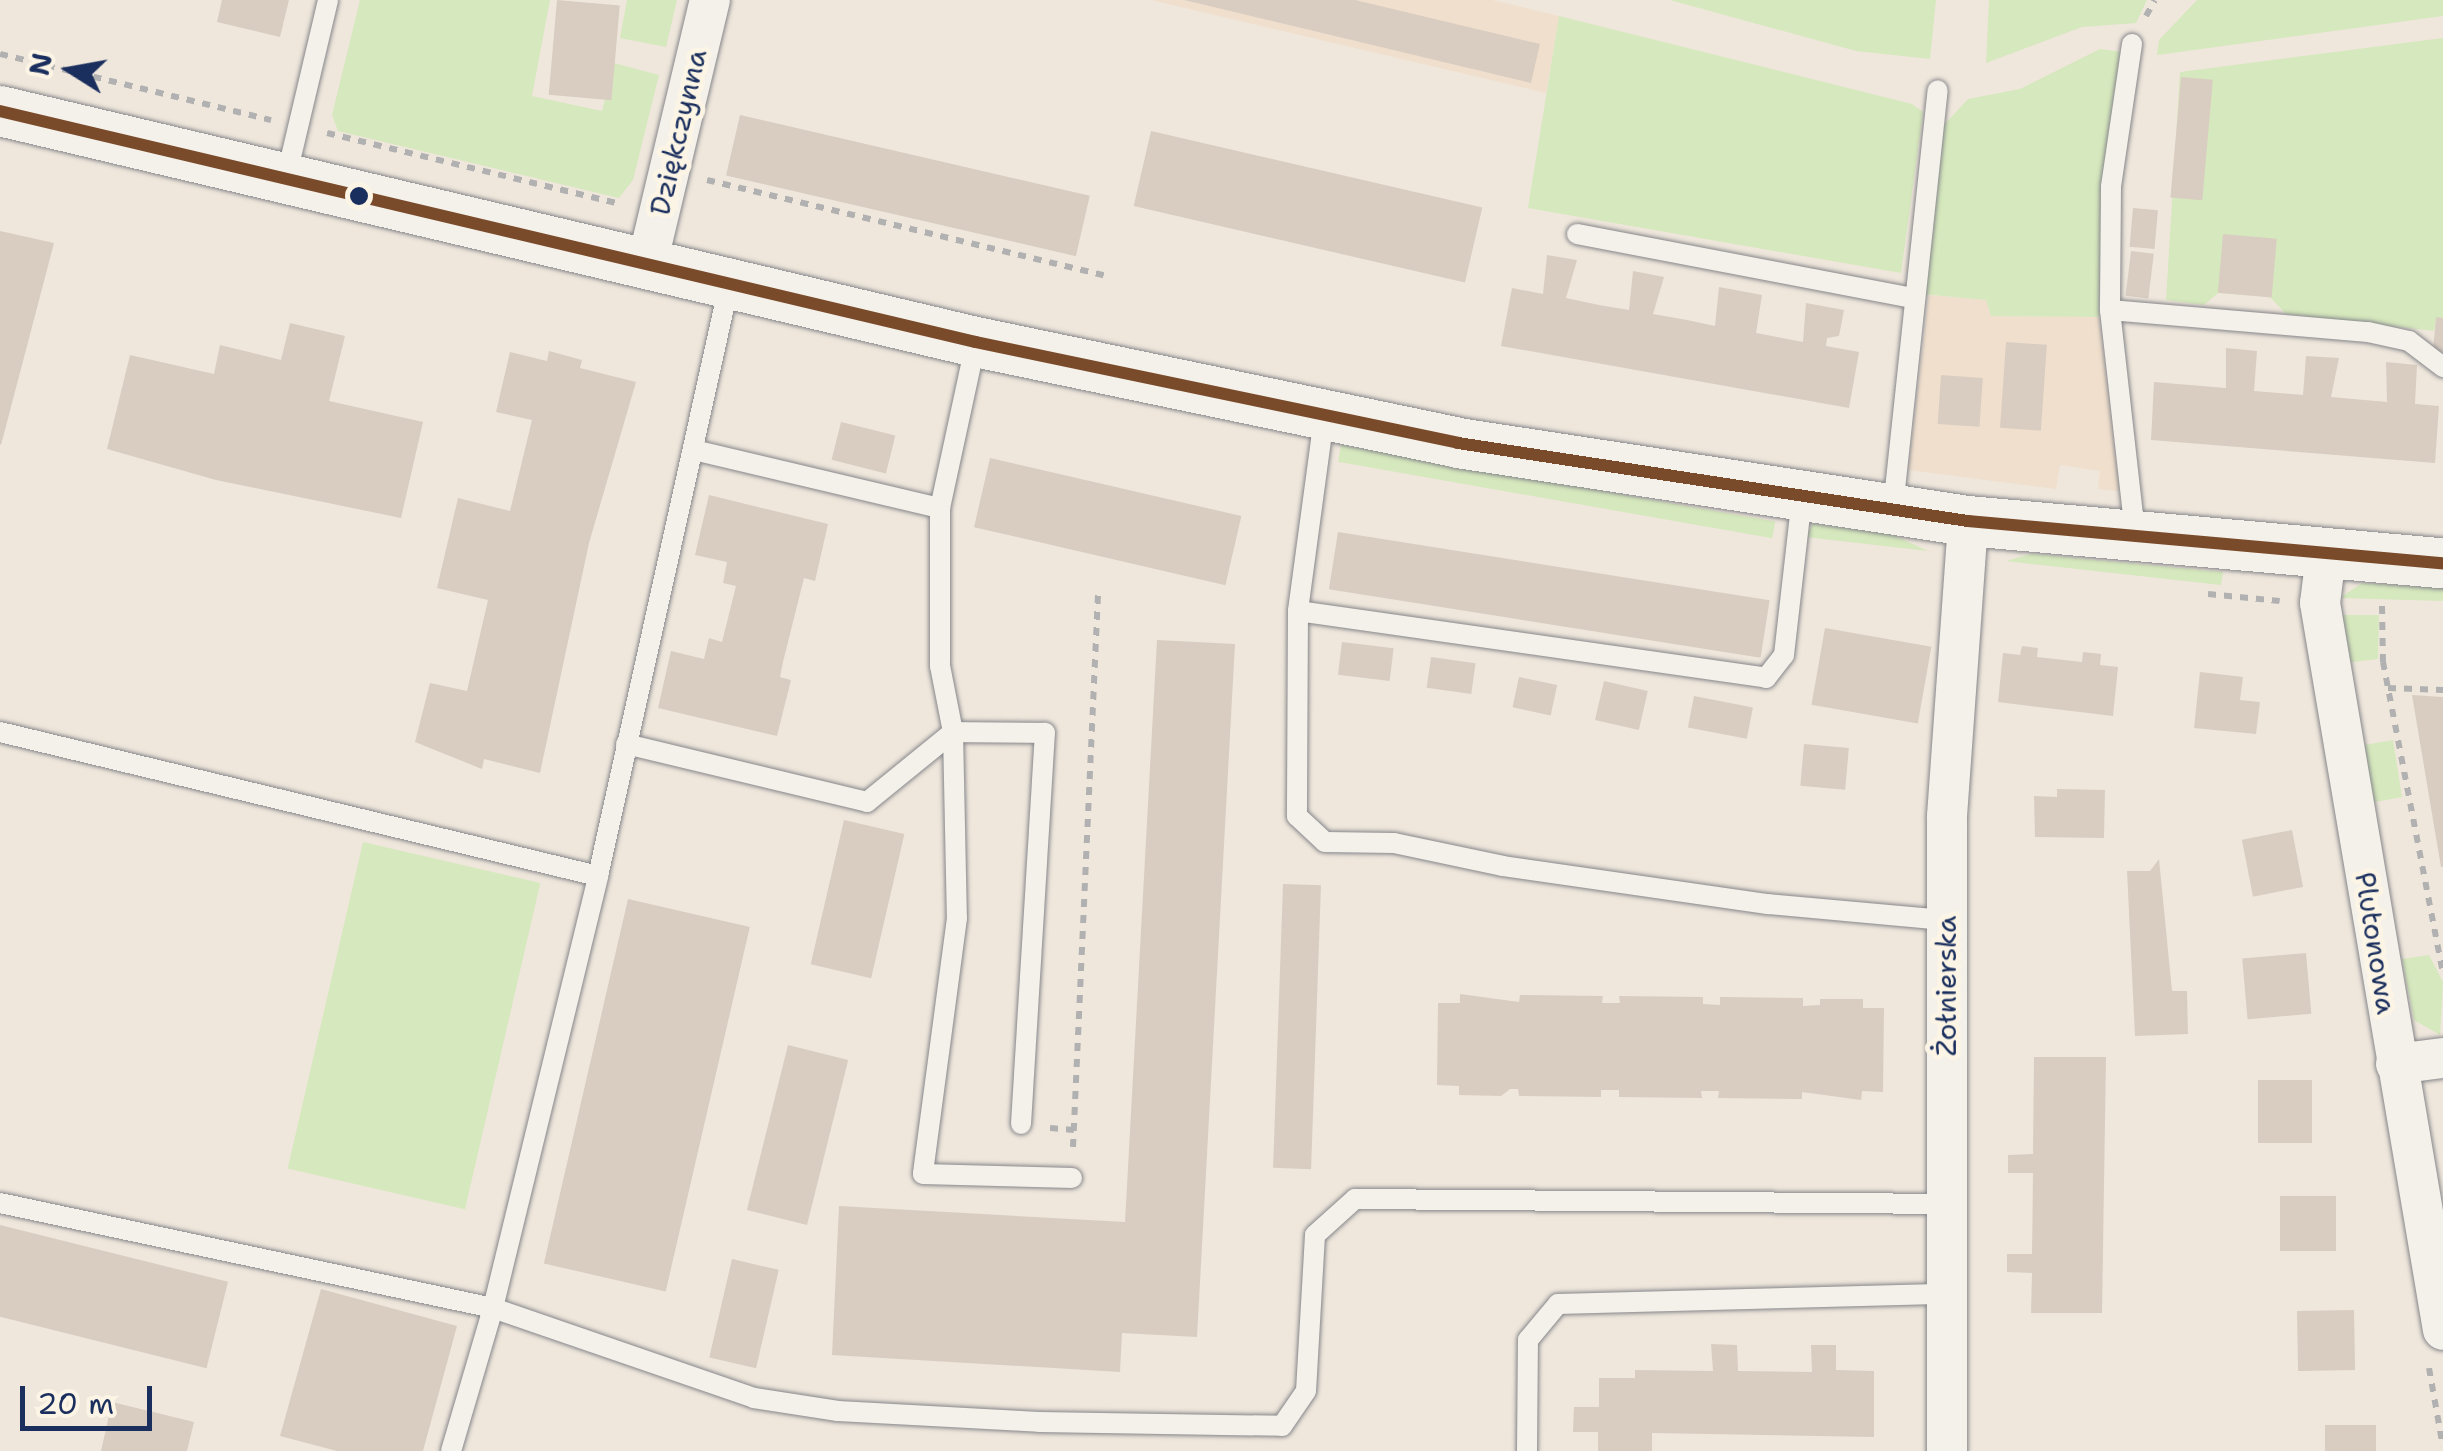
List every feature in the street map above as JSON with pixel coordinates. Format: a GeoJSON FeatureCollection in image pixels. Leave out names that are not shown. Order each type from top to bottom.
{"type":"FeatureCollection","features":[{"type":"Feature","properties":{"kind":"street","name":"Dziękczynna"},"geometry":{"type":"LineString","coordinates":[[647,264],[710,0]]}},
{"type":"Feature","properties":{"kind":"street"},"geometry":{"type":"LineString","coordinates":[[0,111],[976,342],[1324,418],[1968,521],[2136,541],[2443,563]]}},
{"type":"Feature","properties":{"kind":"street","name":"Żołnierska"},"geometry":{"type":"LineString","coordinates":[[1947,1451],[1946,920],[1968,521]]}},
{"type":"Feature","properties":{"kind":"street","name":"Plutonowa"},"geometry":{"type":"LineString","coordinates":[[2326,556],[2320,603],[2443,1330]]}},
{"type":"Feature","properties":{"kind":"street"},"geometry":{"type":"LineString","coordinates":[[2396,1064],[2443,1058]]}},
{"type":"Feature","properties":{"kind":"lane"},"geometry":{"type":"LineString","coordinates":[[286,179],[328,0]]}},
{"type":"Feature","properties":{"kind":"lane"},"geometry":{"type":"LineString","coordinates":[[2132,44],[2111,187],[2110,310],[2136,541]]}},
{"type":"Feature","properties":{"kind":"lane"},"geometry":{"type":"LineString","coordinates":[[1893,510],[1938,90]]}},
{"type":"Feature","properties":{"kind":"lane"},"geometry":{"type":"LineString","coordinates":[[1577,234],[1914,298]]}},
{"type":"Feature","properties":{"kind":"lane"},"geometry":{"type":"LineString","coordinates":[[451,1451],[493,1308],[598,876],[730,283]]}},
{"type":"Feature","properties":{"kind":"lane"},"geometry":{"type":"LineString","coordinates":[[2110,310],[2368,332],[2409,341],[2443,367]]}},
{"type":"Feature","properties":{"kind":"lane"},"geometry":{"type":"LineString","coordinates":[[976,342],[940,508],[940,666],[953,732],[957,918],[923,1174],[1072,1178]]}},
{"type":"Feature","properties":{"kind":"lane"},"geometry":{"type":"LineString","coordinates":[[1324,418],[1298,611],[1297,816],[1326,842],[1394,843],[1768,904],[1946,920]]}},
{"type":"Feature","properties":{"kind":"lane"},"geometry":{"type":"LineString","coordinates":[[694,450],[940,508]]}},
{"type":"Feature","properties":{"kind":"lane"},"geometry":{"type":"LineString","coordinates":[[1298,611],[1766,678],[1784,656],[1802,497]]}},
{"type":"Feature","properties":{"kind":"lane"},"geometry":{"type":"LineString","coordinates":[[0,732],[598,876]]}},
{"type":"Feature","properties":{"kind":"lane"},"geometry":{"type":"LineString","coordinates":[[626,744],[867,802],[953,732],[1044,733],[1021,1124]]}},
{"type":"Feature","properties":{"kind":"lane"},"geometry":{"type":"LineString","coordinates":[[0,1203],[493,1308],[754,1398],[838,1411],[1282,1426],[1306,1391],[1315,1235],[1355,1199],[1946,1204]]}},
{"type":"Feature","properties":{"kind":"lane"},"geometry":{"type":"LineString","coordinates":[[1526,1451],[1528,1340],[1558,1304],[1948,1294]]}},
{"type":"Feature","properties":{"kind":"path"},"geometry":{"type":"LineString","coordinates":[[694,176],[1104,275]]}},
{"type":"Feature","properties":{"kind":"path"},"geometry":{"type":"LineString","coordinates":[[1072,1178],[1098,594]]}},
{"type":"Feature","properties":{"kind":"path"},"geometry":{"type":"LineString","coordinates":[[2231,597],[2294,602]]}},
{"type":"Feature","properties":{"kind":"path"},"geometry":{"type":"LineString","coordinates":[[2382,606],[2388,688],[2443,974]]}},
{"type":"Feature","properties":{"kind":"path"},"geometry":{"type":"LineString","coordinates":[[2388,688],[2443,690]]}},
{"type":"Feature","properties":{"kind":"shaded area"},"geometry":{"type":"Polygon","coordinates":[[[1151,0],[1492,0],[1559,16],[1546,93],[1151,0]]]}},
{"type":"Feature","properties":{"kind":"shaded area"},"geometry":{"type":"Polygon","coordinates":[[[1929,295],[1986,300],[1991,316],[2099,317],[2120,491],[2098,489],[2100,471],[2060,465],[2056,489],[1908,470],[1929,295]]]}},
{"type":"Feature","properties":{"kind":"green space"},"geometry":{"type":"Polygon","coordinates":[[[360,0],[550,0],[532,96],[602,111],[614,63],[659,75],[633,180],[619,198],[338,131],[332,115],[360,0]]]}},
{"type":"Feature","properties":{"kind":"green space"},"geometry":{"type":"Polygon","coordinates":[[[627,0],[677,0],[666,47],[620,38],[627,0]]]}},
{"type":"Feature","properties":{"kind":"green space"},"geometry":{"type":"Polygon","coordinates":[[[1670,0],[1936,0],[1930,59],[1856,51],[1670,0]]]}},
{"type":"Feature","properties":{"kind":"green space"},"geometry":{"type":"Polygon","coordinates":[[[1989,0],[2147,0],[2136,23],[2082,27],[1986,63],[1989,0]]]}},
{"type":"Feature","properties":{"kind":"green space"},"geometry":{"type":"Polygon","coordinates":[[[2197,0],[2443,0],[2443,16],[2157,55],[2159,40],[2197,0]]]}},
{"type":"Feature","properties":{"kind":"green space"},"geometry":{"type":"Polygon","coordinates":[[[1559,16],[1912,104],[1923,112],[1901,273],[1528,208],[1559,16]]]}},
{"type":"Feature","properties":{"kind":"green space"},"geometry":{"type":"Polygon","coordinates":[[[2443,38],[2443,318],[2436,318],[2434,331],[2286,314],[2270,297],[2218,293],[2204,305],[2166,300],[2180,72],[2443,38]]]}},
{"type":"Feature","properties":{"kind":"green space"},"geometry":{"type":"Polygon","coordinates":[[[2100,49],[2122,52],[2103,195],[2099,317],[1991,316],[1986,300],[1921,294],[1942,127],[1968,99],[2020,89],[2100,49]]]}},
{"type":"Feature","properties":{"kind":"green space"},"geometry":{"type":"Polygon","coordinates":[[[1341,445],[1775,522],[1772,538],[1338,462],[1341,445]]]}},
{"type":"Feature","properties":{"kind":"green space"},"geometry":{"type":"Polygon","coordinates":[[[1813,524],[1891,534],[1928,551],[1805,537],[1813,524]]]}},
{"type":"Feature","properties":{"kind":"green space"},"geometry":{"type":"Polygon","coordinates":[[[2031,554],[2223,572],[2221,585],[2006,561],[2031,554]]]}},
{"type":"Feature","properties":{"kind":"green space"},"geometry":{"type":"Polygon","coordinates":[[[2362,583],[2443,588],[2443,601],[2340,598],[2362,583]]]}},
{"type":"Feature","properties":{"kind":"green space"},"geometry":{"type":"Polygon","coordinates":[[[2336,615],[2379,615],[2378,659],[2346,663],[2336,615]]]}},
{"type":"Feature","properties":{"kind":"green space"},"geometry":{"type":"Polygon","coordinates":[[[2393,740],[2402,797],[2375,802],[2367,797],[2364,745],[2393,740]]]}},
{"type":"Feature","properties":{"kind":"green space"},"geometry":{"type":"Polygon","coordinates":[[[363,842],[540,883],[465,1209],[288,1168],[363,842]]]}},
{"type":"Feature","properties":{"kind":"green space"},"geometry":{"type":"Polygon","coordinates":[[[2429,955],[2443,982],[2440,1035],[2414,1020],[2402,959],[2429,955]]]}},
{"type":"Feature","properties":{"kind":"building"},"geometry":{"type":"Polygon","coordinates":[[[222,0],[289,0],[280,37],[217,22],[222,0]]]}},
{"type":"Feature","properties":{"kind":"building"},"geometry":{"type":"Polygon","coordinates":[[[557,0],[620,5],[611,100],[549,95],[557,0]]]}},
{"type":"Feature","properties":{"kind":"building"},"geometry":{"type":"Polygon","coordinates":[[[1184,0],[1355,0],[1540,44],[1531,83],[1184,0]]]}},
{"type":"Feature","properties":{"kind":"building"},"geometry":{"type":"Polygon","coordinates":[[[2181,77],[2213,80],[2202,200],[2170,198],[2181,77]]]}},
{"type":"Feature","properties":{"kind":"building"},"geometry":{"type":"Polygon","coordinates":[[[740,115],[1090,196],[1076,256],[726,175],[740,115]]]}},
{"type":"Feature","properties":{"kind":"building"},"geometry":{"type":"Polygon","coordinates":[[[1151,131],[1482,207],[1465,283],[1134,206],[1151,131]]]}},
{"type":"Feature","properties":{"kind":"building"},"geometry":{"type":"Polygon","coordinates":[[[2133,208],[2158,210],[2155,249],[2130,247],[2133,208]]]}},
{"type":"Feature","properties":{"kind":"building"},"geometry":{"type":"Polygon","coordinates":[[[0,231],[54,243],[1,445],[0,444],[0,231]]]}},
{"type":"Feature","properties":{"kind":"building"},"geometry":{"type":"Polygon","coordinates":[[[2223,234],[2277,239],[2272,297],[2218,293],[2223,234]]]}},
{"type":"Feature","properties":{"kind":"building"},"geometry":{"type":"Polygon","coordinates":[[[2131,251],[2154,254],[2148,298],[2126,296],[2131,251]]]}},
{"type":"Feature","properties":{"kind":"building"},"geometry":{"type":"Polygon","coordinates":[[[1547,255],[1577,260],[1566,298],[1599,305],[1629,310],[1633,271],[1664,277],[1653,314],[1715,326],[1719,287],[1762,295],[1756,333],[1803,342],[1806,303],[1844,310],[1839,336],[1827,338],[1826,346],[1859,352],[1849,408],[1501,346],[1512,288],[1543,294],[1547,255]]]}},
{"type":"Feature","properties":{"kind":"building"},"geometry":{"type":"Polygon","coordinates":[[[2436,317],[2443,318],[2443,352],[2433,351],[2436,317]]]}},
{"type":"Feature","properties":{"kind":"building"},"geometry":{"type":"Polygon","coordinates":[[[290,323],[345,336],[329,401],[423,422],[401,518],[216,480],[107,449],[130,355],[214,374],[220,345],[281,360],[290,323]]]}},
{"type":"Feature","properties":{"kind":"building"},"geometry":{"type":"Polygon","coordinates":[[[2006,342],[2047,345],[2041,431],[2000,428],[2006,342]]]}},
{"type":"Feature","properties":{"kind":"building"},"geometry":{"type":"Polygon","coordinates":[[[2226,348],[2257,351],[2254,391],[2303,395],[2306,356],[2339,358],[2331,397],[2387,402],[2386,362],[2417,365],[2415,404],[2439,406],[2435,463],[2151,440],[2154,382],[2226,388],[2226,348]]]}},
{"type":"Feature","properties":{"kind":"building"},"geometry":{"type":"Polygon","coordinates":[[[549,351],[582,360],[580,368],[636,382],[589,543],[540,773],[484,759],[482,769],[415,742],[430,683],[467,691],[488,600],[437,588],[458,498],[510,511],[532,420],[496,412],[510,352],[547,361],[549,351]]]}},
{"type":"Feature","properties":{"kind":"building"},"geometry":{"type":"Polygon","coordinates":[[[1941,375],[1983,378],[1979,427],[1938,424],[1941,375]]]}},
{"type":"Feature","properties":{"kind":"building"},"geometry":{"type":"Polygon","coordinates":[[[841,422],[895,436],[886,473],[832,460],[841,422]]]}},
{"type":"Feature","properties":{"kind":"building"},"geometry":{"type":"Polygon","coordinates":[[[990,458],[1241,516],[1225,585],[974,527],[990,458]]]}},
{"type":"Feature","properties":{"kind":"building"},"geometry":{"type":"Polygon","coordinates":[[[709,495],[828,524],[815,581],[804,578],[783,662],[780,677],[791,680],[777,736],[658,708],[671,651],[704,659],[709,638],[722,642],[736,586],[723,583],[727,562],[695,555],[709,495]]]}},
{"type":"Feature","properties":{"kind":"building"},"geometry":{"type":"Polygon","coordinates":[[[1338,532],[1770,600],[1761,658],[1329,589],[1338,532]]]}},
{"type":"Feature","properties":{"kind":"building"},"geometry":{"type":"Polygon","coordinates":[[[1825,628],[1931,647],[1918,724],[1811,705],[1825,628]]]}},
{"type":"Feature","properties":{"kind":"building"},"geometry":{"type":"Polygon","coordinates":[[[1157,640],[1235,644],[1197,1337],[1122,1333],[1120,1372],[832,1355],[839,1206],[1125,1222],[1157,640]]]}},
{"type":"Feature","properties":{"kind":"building"},"geometry":{"type":"Polygon","coordinates":[[[1342,642],[1394,648],[1390,681],[1338,675],[1342,642]]]}},
{"type":"Feature","properties":{"kind":"building"},"geometry":{"type":"Polygon","coordinates":[[[2022,646],[2038,648],[2037,657],[2082,662],[2083,652],[2101,654],[2100,665],[2118,667],[2113,716],[1998,702],[2003,653],[2020,655],[2022,646]]]}},
{"type":"Feature","properties":{"kind":"building"},"geometry":{"type":"Polygon","coordinates":[[[1431,657],[1476,663],[1471,694],[1427,688],[1431,657]]]}},
{"type":"Feature","properties":{"kind":"building"},"geometry":{"type":"Polygon","coordinates":[[[2200,672],[2243,677],[2240,700],[2260,702],[2256,734],[2194,728],[2200,672]]]}},
{"type":"Feature","properties":{"kind":"building"},"geometry":{"type":"Polygon","coordinates":[[[1519,677],[1557,685],[1551,715],[1513,707],[1519,677]]]}},
{"type":"Feature","properties":{"kind":"building"},"geometry":{"type":"Polygon","coordinates":[[[1604,681],[1648,691],[1639,730],[1595,720],[1604,681]]]}},
{"type":"Feature","properties":{"kind":"building"},"geometry":{"type":"Polygon","coordinates":[[[2412,695],[2443,697],[2443,867],[2441,867],[2412,695]]]}},
{"type":"Feature","properties":{"kind":"building"},"geometry":{"type":"Polygon","coordinates":[[[1694,696],[1753,707],[1747,739],[1688,727],[1694,696]]]}},
{"type":"Feature","properties":{"kind":"building"},"geometry":{"type":"Polygon","coordinates":[[[1804,744],[1849,748],[1845,790],[1800,786],[1804,744]]]}},
{"type":"Feature","properties":{"kind":"building"},"geometry":{"type":"Polygon","coordinates":[[[2057,789],[2105,790],[2104,838],[2035,837],[2034,796],[2057,797],[2057,789]]]}},
{"type":"Feature","properties":{"kind":"building"},"geometry":{"type":"Polygon","coordinates":[[[844,820],[904,834],[871,978],[811,964],[844,820]]]}},
{"type":"Feature","properties":{"kind":"building"},"geometry":{"type":"Polygon","coordinates":[[[2292,830],[2303,887],[2253,897],[2242,840],[2292,830]]]}},
{"type":"Feature","properties":{"kind":"building"},"geometry":{"type":"Polygon","coordinates":[[[2159,859],[2172,991],[2187,991],[2188,1034],[2135,1036],[2127,871],[2150,871],[2159,859]]]}},
{"type":"Feature","properties":{"kind":"building"},"geometry":{"type":"Polygon","coordinates":[[[1283,884],[1321,885],[1311,1169],[1273,1168],[1283,884]]]}},
{"type":"Feature","properties":{"kind":"building"},"geometry":{"type":"Polygon","coordinates":[[[628,899],[750,927],[666,1292],[544,1263],[628,899]]]}},
{"type":"Feature","properties":{"kind":"building"},"geometry":{"type":"Polygon","coordinates":[[[2306,953],[2311,1014],[2248,1019],[2242,959],[2306,953]]]}},
{"type":"Feature","properties":{"kind":"building"},"geometry":{"type":"Polygon","coordinates":[[[1460,994],[1519,1002],[1520,995],[1603,996],[1602,1003],[1620,1003],[1619,996],[1703,997],[1703,1004],[1720,1005],[1720,997],[1803,998],[1803,1006],[1820,1005],[1820,999],[1863,999],[1863,1008],[1884,1008],[1883,1092],[1862,1091],[1861,1100],[1802,1092],[1802,1099],[1718,1098],[1719,1091],[1701,1091],[1702,1098],[1619,1097],[1619,1090],[1601,1090],[1601,1097],[1519,1096],[1518,1089],[1510,1089],[1501,1096],[1459,1095],[1459,1086],[1437,1085],[1438,1003],[1460,1003],[1460,994]]]}},
{"type":"Feature","properties":{"kind":"building"},"geometry":{"type":"Polygon","coordinates":[[[788,1045],[848,1060],[807,1225],[747,1210],[788,1045]]]}},
{"type":"Feature","properties":{"kind":"building"},"geometry":{"type":"Polygon","coordinates":[[[2034,1057],[2106,1057],[2102,1313],[2031,1313],[2032,1273],[2007,1272],[2007,1254],[2032,1254],[2033,1173],[2008,1173],[2008,1155],[2033,1154],[2034,1057]]]}},
{"type":"Feature","properties":{"kind":"building"},"geometry":{"type":"Polygon","coordinates":[[[2258,1080],[2312,1080],[2312,1143],[2258,1143],[2258,1080]]]}},
{"type":"Feature","properties":{"kind":"building"},"geometry":{"type":"Polygon","coordinates":[[[2280,1196],[2336,1196],[2336,1251],[2280,1251],[2280,1196]]]}},
{"type":"Feature","properties":{"kind":"building"},"geometry":{"type":"Polygon","coordinates":[[[0,1225],[228,1282],[206,1368],[0,1317],[0,1225]]]}},
{"type":"Feature","properties":{"kind":"building"},"geometry":{"type":"Polygon","coordinates":[[[732,1259],[779,1270],[756,1368],[709,1357],[732,1259]]]}},
{"type":"Feature","properties":{"kind":"building"},"geometry":{"type":"Polygon","coordinates":[[[321,1289],[457,1326],[423,1451],[337,1451],[280,1436],[321,1289]]]}},
{"type":"Feature","properties":{"kind":"building"},"geometry":{"type":"Polygon","coordinates":[[[2354,1310],[2355,1370],[2298,1371],[2297,1311],[2354,1310]]]}},
{"type":"Feature","properties":{"kind":"building"},"geometry":{"type":"Polygon","coordinates":[[[1711,1344],[1737,1345],[1738,1371],[1812,1372],[1811,1345],[1836,1345],[1836,1370],[1874,1371],[1874,1437],[1652,1433],[1652,1451],[1598,1451],[1598,1432],[1573,1432],[1574,1407],[1599,1407],[1599,1378],[1635,1378],[1635,1370],[1713,1371],[1711,1344]]]}},
{"type":"Feature","properties":{"kind":"building"},"geometry":{"type":"Polygon","coordinates":[[[112,1402],[194,1422],[187,1451],[101,1451],[112,1402]]]}},
{"type":"Feature","properties":{"kind":"building"},"geometry":{"type":"Polygon","coordinates":[[[2325,1425],[2376,1425],[2376,1451],[2325,1451],[2325,1425]]]}},
{"type":"Feature","properties":{"kind":"transit line"},"geometry":{"type":"LineString","coordinates":[[0,111],[976,342],[1458,443],[1968,521],[2443,563]]}}]}
